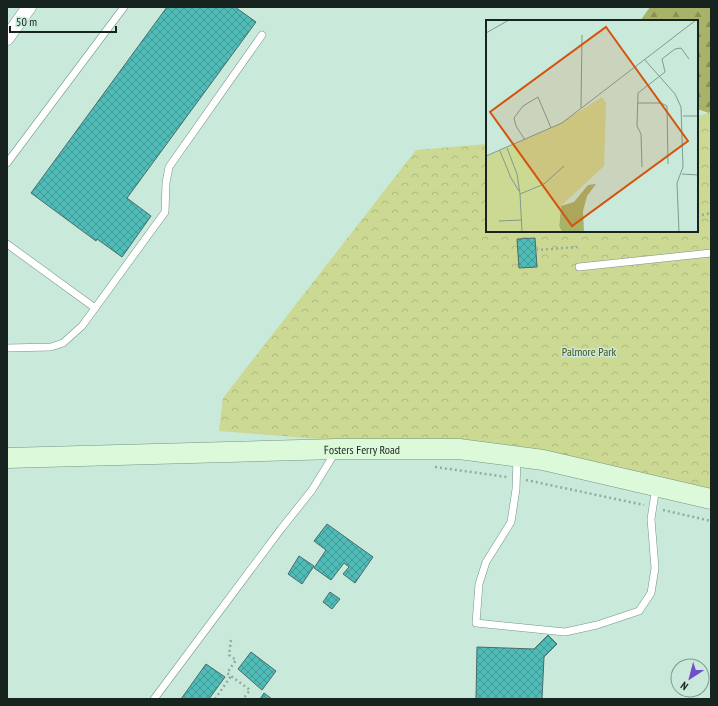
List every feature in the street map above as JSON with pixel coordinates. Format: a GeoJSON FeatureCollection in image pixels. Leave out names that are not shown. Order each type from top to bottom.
{"type":"FeatureCollection","features":[{"type":"Feature","properties":{"kind":"street"},"geometry":{"type":"LineString","coordinates":[[7,38],[29,7]]}},
{"type":"Feature","properties":{"kind":"street","name":"Fosters Ferry Road"},"geometry":{"type":"LineString","coordinates":[[7,458],[337,449],[459,450],[517,456],[576,467],[711,499]]}},
{"type":"Feature","properties":{"kind":"lane"},"geometry":{"type":"LineString","coordinates":[[7,163],[124,7]]}},
{"type":"Feature","properties":{"kind":"lane"},"geometry":{"type":"LineString","coordinates":[[7,348],[50,348],[63,343],[82,326],[165,212],[166,183],[169,167],[262,35]]}},
{"type":"Feature","properties":{"kind":"lane"},"geometry":{"type":"LineString","coordinates":[[7,244],[95,308]]}},
{"type":"Feature","properties":{"kind":"lane"},"geometry":{"type":"LineString","coordinates":[[579,267],[711,253]]}},
{"type":"Feature","properties":{"kind":"lane"},"geometry":{"type":"LineString","coordinates":[[154,699],[280,529],[312,490],[337,449]]}},
{"type":"Feature","properties":{"kind":"lane"},"geometry":{"type":"LineString","coordinates":[[517,456],[511,522],[486,562],[479,584],[476,623],[565,632],[597,625],[639,611],[651,593],[655,568],[651,520],[656,487]]}},
{"type":"Feature","properties":{"kind":"path"},"geometry":{"type":"LineString","coordinates":[[698,216],[711,213]]}},
{"type":"Feature","properties":{"kind":"path"},"geometry":{"type":"LineString","coordinates":[[536,250],[577,247]]}},
{"type":"Feature","properties":{"kind":"path"},"geometry":{"type":"LineString","coordinates":[[428,466],[516,478],[711,521]]}},
{"type":"Feature","properties":{"kind":"path"},"geometry":{"type":"LineString","coordinates":[[231,640],[229,655],[236,660],[227,673],[250,690],[243,699]]}},
{"type":"Feature","properties":{"kind":"path"},"geometry":{"type":"LineString","coordinates":[[215,699],[231,676]]}},
{"type":"Feature","properties":{"kind":"green space"},"geometry":{"type":"Polygon","coordinates":[[[650,7],[711,7],[711,111],[709,113],[698,109],[698,20],[641,20],[650,7]]]}},
{"type":"Feature","properties":{"kind":"green space","name":"Palmore Park"},"geometry":{"type":"Polygon","coordinates":[[[711,111],[711,501],[492,453],[219,431],[223,398],[416,150],[486,144],[486,232],[698,232],[698,116],[711,111]]]}},
{"type":"Feature","properties":{"kind":"building"},"geometry":{"type":"Polygon","coordinates":[[[167,7],[235,7],[256,22],[127,198],[151,216],[122,257],[97,239],[96,241],[31,193],[167,7]]]}},
{"type":"Feature","properties":{"kind":"building"},"geometry":{"type":"Polygon","coordinates":[[[535,238],[537,267],[519,268],[517,239],[535,238]]]}},
{"type":"Feature","properties":{"kind":"building"},"geometry":{"type":"Polygon","coordinates":[[[327,524],[373,557],[355,583],[343,574],[349,567],[344,563],[331,580],[314,568],[326,550],[314,541],[327,524]]]}},
{"type":"Feature","properties":{"kind":"building"},"geometry":{"type":"Polygon","coordinates":[[[299,556],[314,566],[302,584],[288,574],[299,556]]]}},
{"type":"Feature","properties":{"kind":"building"},"geometry":{"type":"Polygon","coordinates":[[[330,592],[340,599],[332,609],[323,602],[330,592]]]}},
{"type":"Feature","properties":{"kind":"building"},"geometry":{"type":"Polygon","coordinates":[[[548,635],[557,644],[544,657],[542,699],[476,699],[477,647],[534,649],[548,635]]]}},
{"type":"Feature","properties":{"kind":"building"},"geometry":{"type":"Polygon","coordinates":[[[251,652],[276,671],[262,690],[238,669],[251,652]]]}},
{"type":"Feature","properties":{"kind":"building"},"geometry":{"type":"Polygon","coordinates":[[[206,664],[225,677],[209,699],[181,699],[206,664]]]}},
{"type":"Feature","properties":{"kind":"building"},"geometry":{"type":"Polygon","coordinates":[[[264,693],[272,699],[260,699],[264,693]]]}}]}
